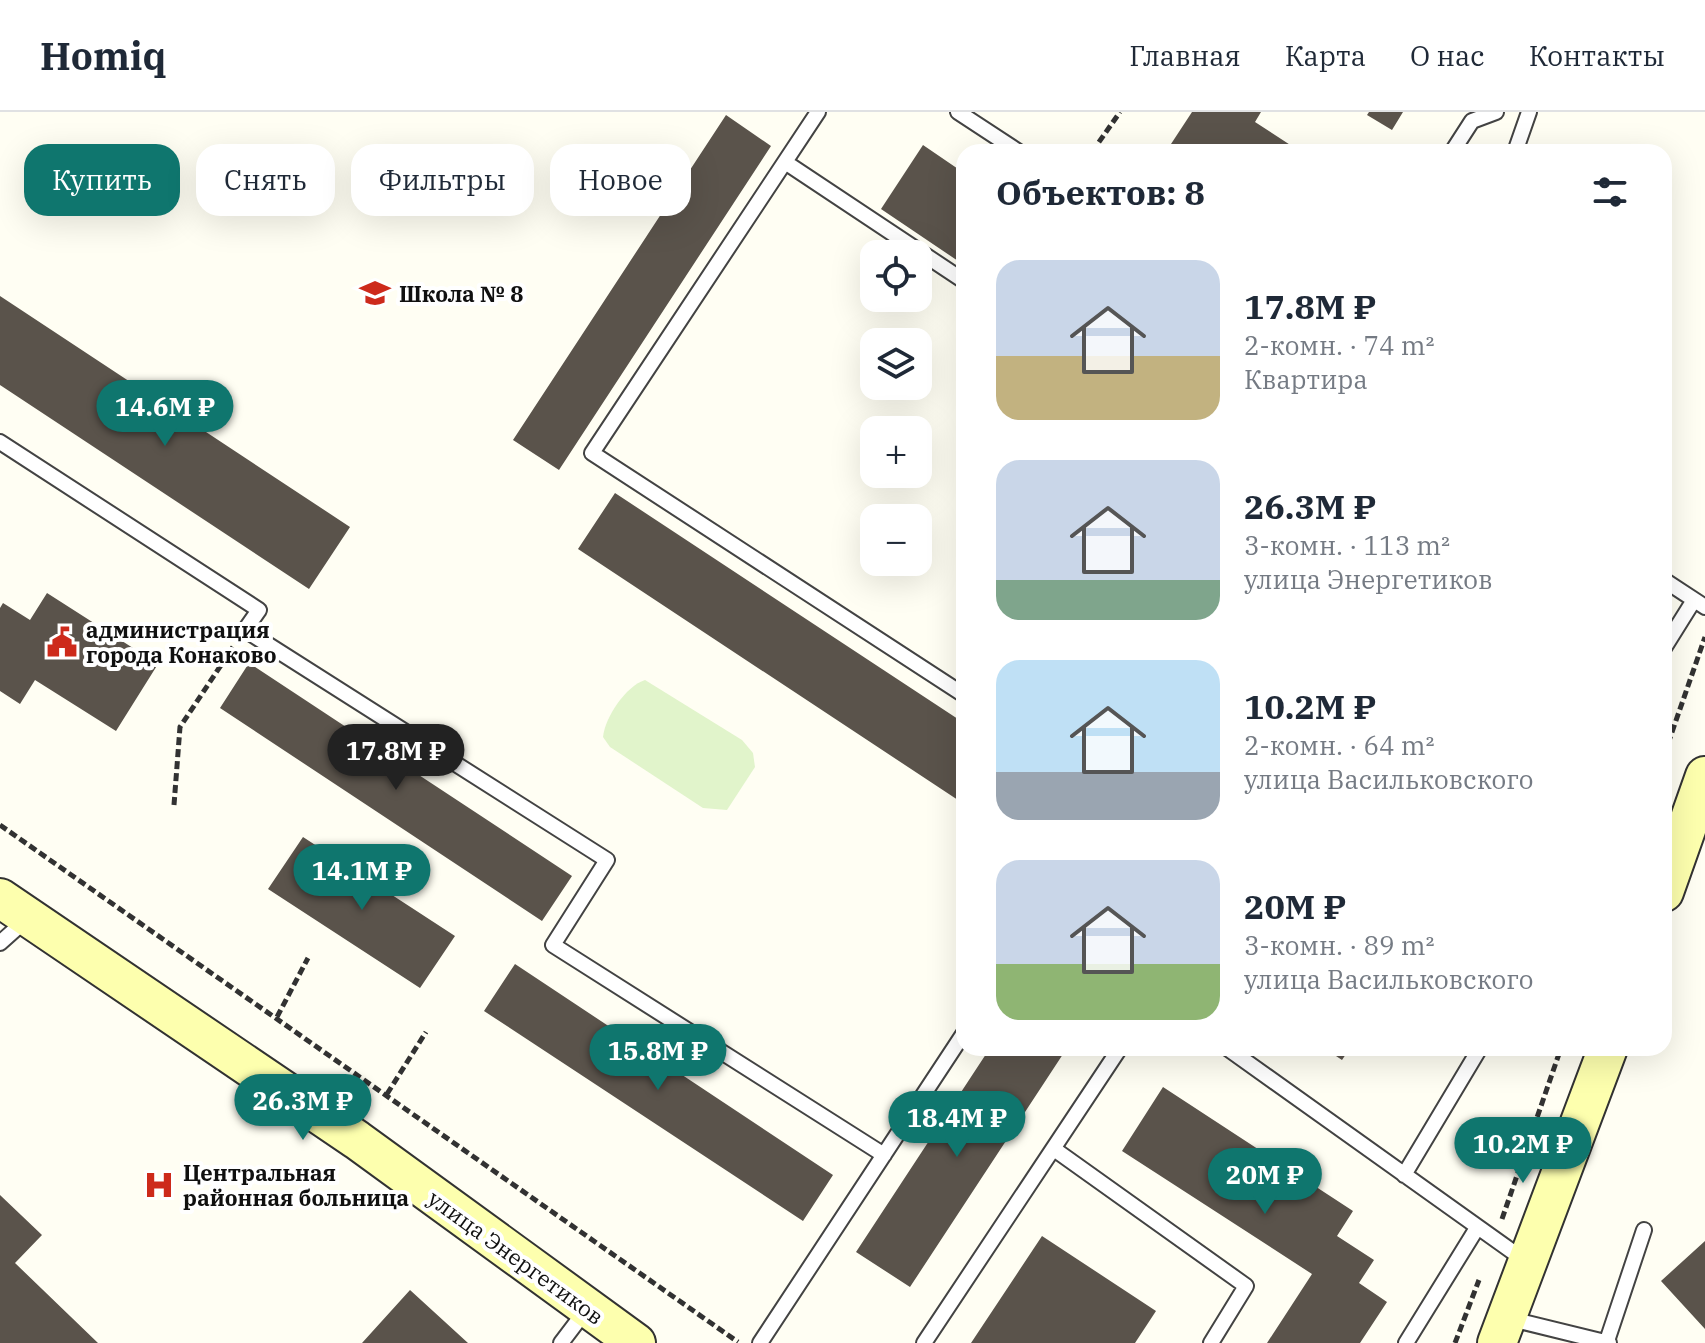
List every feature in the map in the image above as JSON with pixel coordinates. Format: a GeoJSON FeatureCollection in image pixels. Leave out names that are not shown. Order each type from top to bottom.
{"type":"FeatureCollection","features":[{"type":"Feature","properties":{"kind":"main road"},"geometry":{"type":"LineString","coordinates":[[1672,869],[1705,776]]}},
{"type":"Feature","properties":{"kind":"main road","name":"улица Энергетиков"},"geometry":{"type":"LineString","coordinates":[[14,908],[357,1140],[636,1343]]}},
{"type":"Feature","properties":{"kind":"main road"},"geometry":{"type":"LineString","coordinates":[[1502,1330],[1605,1056]]}},
{"type":"Feature","properties":{"kind":"lane"},"geometry":{"type":"LineString","coordinates":[[818,112],[592,453],[956,690]]}},
{"type":"Feature","properties":{"kind":"lane"},"geometry":{"type":"LineString","coordinates":[[958,112],[1007,144]]}},
{"type":"Feature","properties":{"kind":"lane"},"geometry":{"type":"LineString","coordinates":[[1457,144],[1472,121],[1496,112]]}},
{"type":"Feature","properties":{"kind":"lane"},"geometry":{"type":"LineString","coordinates":[[1518,144],[1529,112]]}},
{"type":"Feature","properties":{"kind":"lane"},"geometry":{"type":"LineString","coordinates":[[785,162],[956,276]]}},
{"type":"Feature","properties":{"kind":"lane"},"geometry":{"type":"LineString","coordinates":[[0,442],[259,610],[245,630],[607,860],[553,945],[884,1155]]}},
{"type":"Feature","properties":{"kind":"lane"},"geometry":{"type":"LineString","coordinates":[[1672,585],[1700,603],[1672,638]]}},
{"type":"Feature","properties":{"kind":"lane"},"geometry":{"type":"LineString","coordinates":[[0,943],[14,908]]}},
{"type":"Feature","properties":{"kind":"lane"},"geometry":{"type":"LineString","coordinates":[[760,1343],[956,1045]]}},
{"type":"Feature","properties":{"kind":"lane"},"geometry":{"type":"LineString","coordinates":[[924,1343],[1115,1056]]}},
{"type":"Feature","properties":{"kind":"lane"},"geometry":{"type":"LineString","coordinates":[[1238,1056],[1527,1262]]}},
{"type":"Feature","properties":{"kind":"lane"},"geometry":{"type":"LineString","coordinates":[[1404,1175],[1475,1056]]}},
{"type":"Feature","properties":{"kind":"lane"},"geometry":{"type":"LineString","coordinates":[[1054,1149],[1246,1286],[1211,1343]]}},
{"type":"Feature","properties":{"kind":"lane"},"geometry":{"type":"LineString","coordinates":[[1406,1343],[1477,1228]]}},
{"type":"Feature","properties":{"kind":"lane"},"geometry":{"type":"LineString","coordinates":[[1502,1330],[1608,1342],[1644,1230]]}},
{"type":"Feature","properties":{"kind":"lane"},"geometry":{"type":"LineString","coordinates":[[561,1343],[587,1309]]}},
{"type":"Feature","properties":{"kind":"path"},"geometry":{"type":"LineString","coordinates":[[1098,144],[1120,112]]}},
{"type":"Feature","properties":{"kind":"path"},"geometry":{"type":"LineString","coordinates":[[174,805],[180,727],[245,630]]}},
{"type":"Feature","properties":{"kind":"path"},"geometry":{"type":"LineString","coordinates":[[1672,732],[1705,637]]}},
{"type":"Feature","properties":{"kind":"path"},"geometry":{"type":"LineString","coordinates":[[0,825],[739,1343]]}},
{"type":"Feature","properties":{"kind":"path"},"geometry":{"type":"LineString","coordinates":[[277,1017],[308,958]]}},
{"type":"Feature","properties":{"kind":"path"},"geometry":{"type":"LineString","coordinates":[[387,1094],[426,1032]]}},
{"type":"Feature","properties":{"kind":"path"},"geometry":{"type":"LineString","coordinates":[[1455,1343],[1495,1240],[1558,1056]]}},
{"type":"Feature","properties":{"kind":"green space"},"geometry":{"type":"Polygon","coordinates":[[[645,680],[742,740],[753,753],[755,767],[727,810],[703,808],[610,747],[603,737],[618,703],[645,680]]]}},
{"type":"Feature","properties":{"kind":"building"},"geometry":{"type":"Polygon","coordinates":[[[1192,112],[1261,112],[1255,122],[1289,144],[1171,144],[1192,112]]]}},
{"type":"Feature","properties":{"kind":"building"},"geometry":{"type":"Polygon","coordinates":[[[1369,112],[1403,112],[1392,130],[1367,115],[1369,112]]]}},
{"type":"Feature","properties":{"kind":"building"},"geometry":{"type":"Polygon","coordinates":[[[726,115],[771,146],[559,470],[513,440],[660,216],[691,216],[691,168],[726,115]]]}},
{"type":"Feature","properties":{"kind":"building"},"geometry":{"type":"Polygon","coordinates":[[[923,145],[956,168],[956,260],[932,243],[932,240],[927,240],[881,209],[923,145]]]}},
{"type":"Feature","properties":{"kind":"building"},"geometry":{"type":"Polygon","coordinates":[[[0,296],[350,527],[309,589],[0,385],[0,296]]]}},
{"type":"Feature","properties":{"kind":"building"},"geometry":{"type":"Polygon","coordinates":[[[615,493],[956,718],[956,799],[578,549],[615,493]]]}},
{"type":"Feature","properties":{"kind":"building","name":"администрация города Конаково"},"geometry":{"type":"Polygon","coordinates":[[[47,593],[158,664],[116,731],[35,680],[20,704],[0,691],[0,608],[3,603],[30,620],[47,593]]]}},
{"type":"Feature","properties":{"kind":"building"},"geometry":{"type":"Polygon","coordinates":[[[249,663],[572,876],[542,921],[220,708],[249,663]]]}},
{"type":"Feature","properties":{"kind":"building"},"geometry":{"type":"Polygon","coordinates":[[[303,837],[455,936],[420,988],[268,889],[303,837]]]}},
{"type":"Feature","properties":{"kind":"building"},"geometry":{"type":"Polygon","coordinates":[[[515,964],[833,1175],[803,1221],[484,1011],[515,964]]]}},
{"type":"Feature","properties":{"kind":"building"},"geometry":{"type":"Polygon","coordinates":[[[985,1056],[1062,1056],[910,1287],[856,1252],[985,1056]]]}},
{"type":"Feature","properties":{"kind":"building"},"geometry":{"type":"Polygon","coordinates":[[[1163,1087],[1353,1211],[1337,1236],[1374,1260],[1359,1283],[1387,1302],[1360,1343],[1267,1343],[1312,1274],[1122,1151],[1163,1087]]]}},
{"type":"Feature","properties":{"kind":"building"},"geometry":{"type":"Polygon","coordinates":[[[0,1195],[42,1235],[15,1263],[98,1343],[0,1343],[0,1195]]]}},
{"type":"Feature","properties":{"kind":"building"},"geometry":{"type":"Polygon","coordinates":[[[1042,1236],[1156,1311],[1135,1343],[971,1343],[1042,1236]]]}},
{"type":"Feature","properties":{"kind":"building"},"geometry":{"type":"Polygon","coordinates":[[[1705,1241],[1705,1329],[1661,1281],[1705,1241]]]}},
{"type":"Feature","properties":{"kind":"building"},"geometry":{"type":"Polygon","coordinates":[[[410,1290],[468,1343],[362,1343],[410,1290]]]}},
{"type":"Feature","properties":{"kind":"place","name":"Школа № 8"},"geometry":{"type":"Point","coordinates":[375,293]}},
{"type":"Feature","properties":{"kind":"place","name":"администрация города Конаково"},"geometry":{"type":"Point","coordinates":[62,642]}},
{"type":"Feature","properties":{"kind":"place","name":"Центральная районная больница"},"geometry":{"type":"Point","coordinates":[159,1185]}}]}
